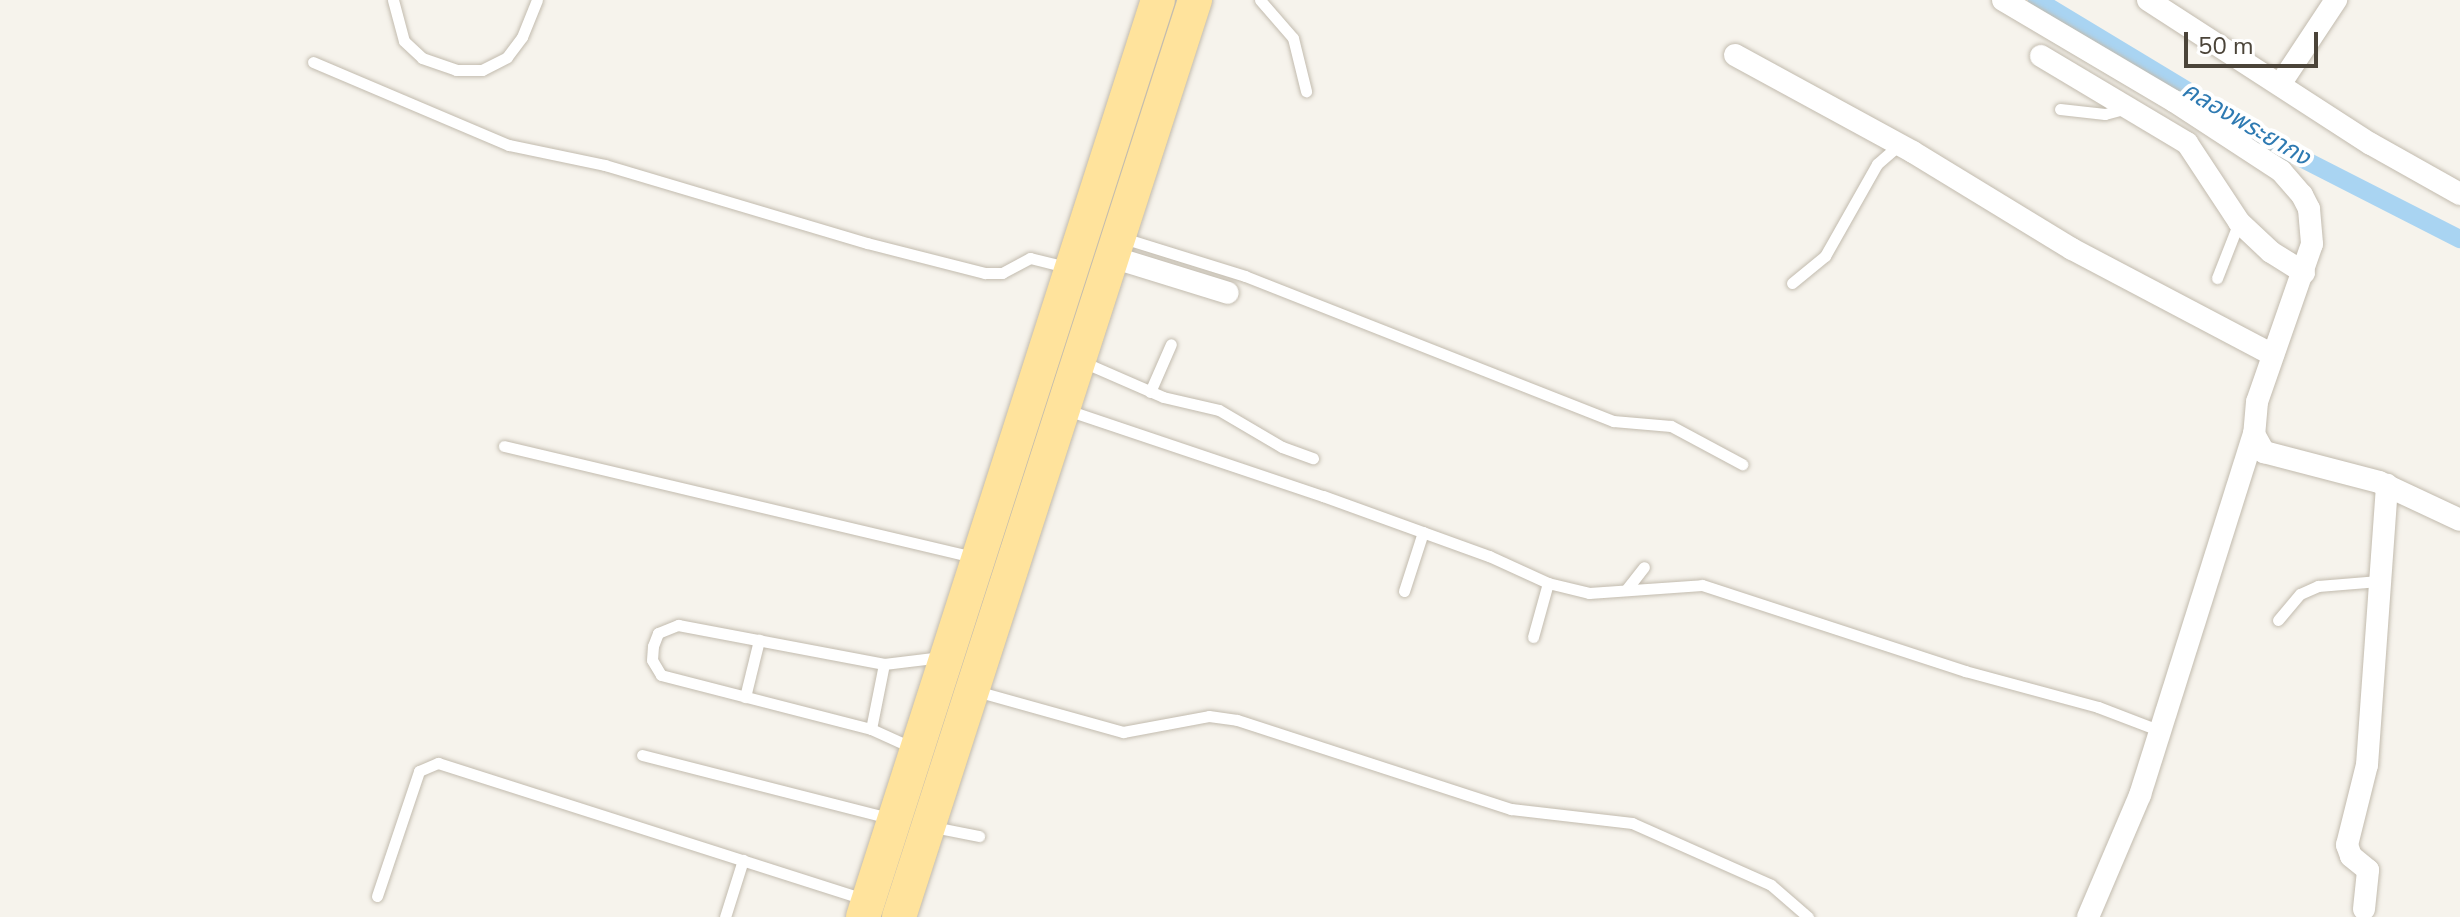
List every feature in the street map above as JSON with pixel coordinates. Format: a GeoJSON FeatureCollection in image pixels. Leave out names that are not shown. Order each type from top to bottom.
{"type":"FeatureCollection","features":[{"type":"Feature","properties":{"kind":"main road"},"geometry":{"type":"LineString","coordinates":[[866,909],[1158,0]]}},
{"type":"Feature","properties":{"kind":"main road"},"geometry":{"type":"LineString","coordinates":[[899,917],[1195,0]]}},
{"type":"Feature","properties":{"kind":"main road"},"geometry":{"type":"LineString","coordinates":[[1012,455],[1045,464]]}},
{"type":"Feature","properties":{"kind":"street"},"geometry":{"type":"LineString","coordinates":[[2003,0],[2281,171],[2309,209],[2312,244],[2257,402],[2254,434],[2158,730],[2140,795],[2088,917]]}},
{"type":"Feature","properties":{"kind":"street"},"geometry":{"type":"LineString","coordinates":[[2148,0],[2281,83],[2371,144],[2460,194]]}},
{"type":"Feature","properties":{"kind":"street"},"geometry":{"type":"LineString","coordinates":[[2281,83],[2336,0]]}},
{"type":"Feature","properties":{"kind":"street"},"geometry":{"type":"LineString","coordinates":[[1735,55],[1900,145],[2045,234],[2273,355]]}},
{"type":"Feature","properties":{"kind":"street"},"geometry":{"type":"LineString","coordinates":[[2041,56],[2187,143],[2239,222],[2271,252],[2304,273]]}},
{"type":"Feature","properties":{"kind":"street"},"geometry":{"type":"LineString","coordinates":[[1115,247],[1228,293]]}},
{"type":"Feature","properties":{"kind":"street"},"geometry":{"type":"LineString","coordinates":[[2254,434],[2264,452],[2287,462],[2387,485],[2460,520]]}},
{"type":"Feature","properties":{"kind":"street"},"geometry":{"type":"LineString","coordinates":[[2364,909],[2368,870],[2351,856],[2347,845],[2367,765],[2387,485]]}},
{"type":"Feature","properties":{"kind":"lane"},"geometry":{"type":"LineString","coordinates":[[393,0],[404,41],[422,58],[456,70],[482,70],[507,57],[522,37],[537,0]]}},
{"type":"Feature","properties":{"kind":"lane"},"geometry":{"type":"LineString","coordinates":[[1260,0],[1293,38],[1306,91]]}},
{"type":"Feature","properties":{"kind":"lane"},"geometry":{"type":"LineString","coordinates":[[313,62],[509,145],[605,165],[867,243],[985,273],[1002,273],[1030,258],[1072,269]]}},
{"type":"Feature","properties":{"kind":"lane"},"geometry":{"type":"LineString","coordinates":[[2060,109],[2105,114],[2128,107]]}},
{"type":"Feature","properties":{"kind":"lane"},"geometry":{"type":"LineString","coordinates":[[1792,283],[1825,256],[1877,164],[1900,145]]}},
{"type":"Feature","properties":{"kind":"lane"},"geometry":{"type":"LineString","coordinates":[[2217,278],[2239,222]]}},
{"type":"Feature","properties":{"kind":"lane"},"geometry":{"type":"LineString","coordinates":[[1115,247],[1259,281],[1613,421],[1671,426],[1742,464]]}},
{"type":"Feature","properties":{"kind":"lane"},"geometry":{"type":"LineString","coordinates":[[1150,392],[1171,344]]}},
{"type":"Feature","properties":{"kind":"lane"},"geometry":{"type":"LineString","coordinates":[[1079,360],[1150,392],[1219,410],[1282,447],[1313,458]]}},
{"type":"Feature","properties":{"kind":"lane"},"geometry":{"type":"LineString","coordinates":[[1063,408],[1423,532],[1548,583],[1589,593],[1702,585],[1965,671],[2098,707],[2158,730]]}},
{"type":"Feature","properties":{"kind":"lane"},"geometry":{"type":"LineString","coordinates":[[504,446],[977,558]]}},
{"type":"Feature","properties":{"kind":"lane"},"geometry":{"type":"LineString","coordinates":[[1404,591],[1423,532]]}},
{"type":"Feature","properties":{"kind":"lane"},"geometry":{"type":"LineString","coordinates":[[1626,590],[1644,567]]}},
{"type":"Feature","properties":{"kind":"lane"},"geometry":{"type":"LineString","coordinates":[[2278,620],[2300,594],[2318,586],[2379,581]]}},
{"type":"Feature","properties":{"kind":"lane"},"geometry":{"type":"LineString","coordinates":[[1533,637],[1548,583]]}},
{"type":"Feature","properties":{"kind":"lane"},"geometry":{"type":"LineString","coordinates":[[917,750],[871,729],[661,675],[652,660],[653,646],[658,633],[678,625],[884,664],[946,656]]}},
{"type":"Feature","properties":{"kind":"lane"},"geometry":{"type":"LineString","coordinates":[[745,697],[759,640]]}},
{"type":"Feature","properties":{"kind":"lane"},"geometry":{"type":"LineString","coordinates":[[871,729],[884,664]]}},
{"type":"Feature","properties":{"kind":"lane"},"geometry":{"type":"LineString","coordinates":[[972,690],[1123,732],[1150,731],[1209,716],[1237,720],[1511,809],[1632,823],[1771,885],[1808,917]]}},
{"type":"Feature","properties":{"kind":"lane"},"geometry":{"type":"LineString","coordinates":[[642,755],[895,819]]}},
{"type":"Feature","properties":{"kind":"lane"},"geometry":{"type":"LineString","coordinates":[[377,896],[419,771],[438,763],[743,860],[866,909]]}},
{"type":"Feature","properties":{"kind":"lane"},"geometry":{"type":"LineString","coordinates":[[928,826],[979,836]]}},
{"type":"Feature","properties":{"kind":"lane"},"geometry":{"type":"LineString","coordinates":[[725,917],[743,860]]}},
{"type":"Feature","properties":{"kind":"waterway","name":"คลองพระยากง"},"geometry":{"type":"LineString","coordinates":[[2037,0],[2289,152],[2460,239]]}}]}
